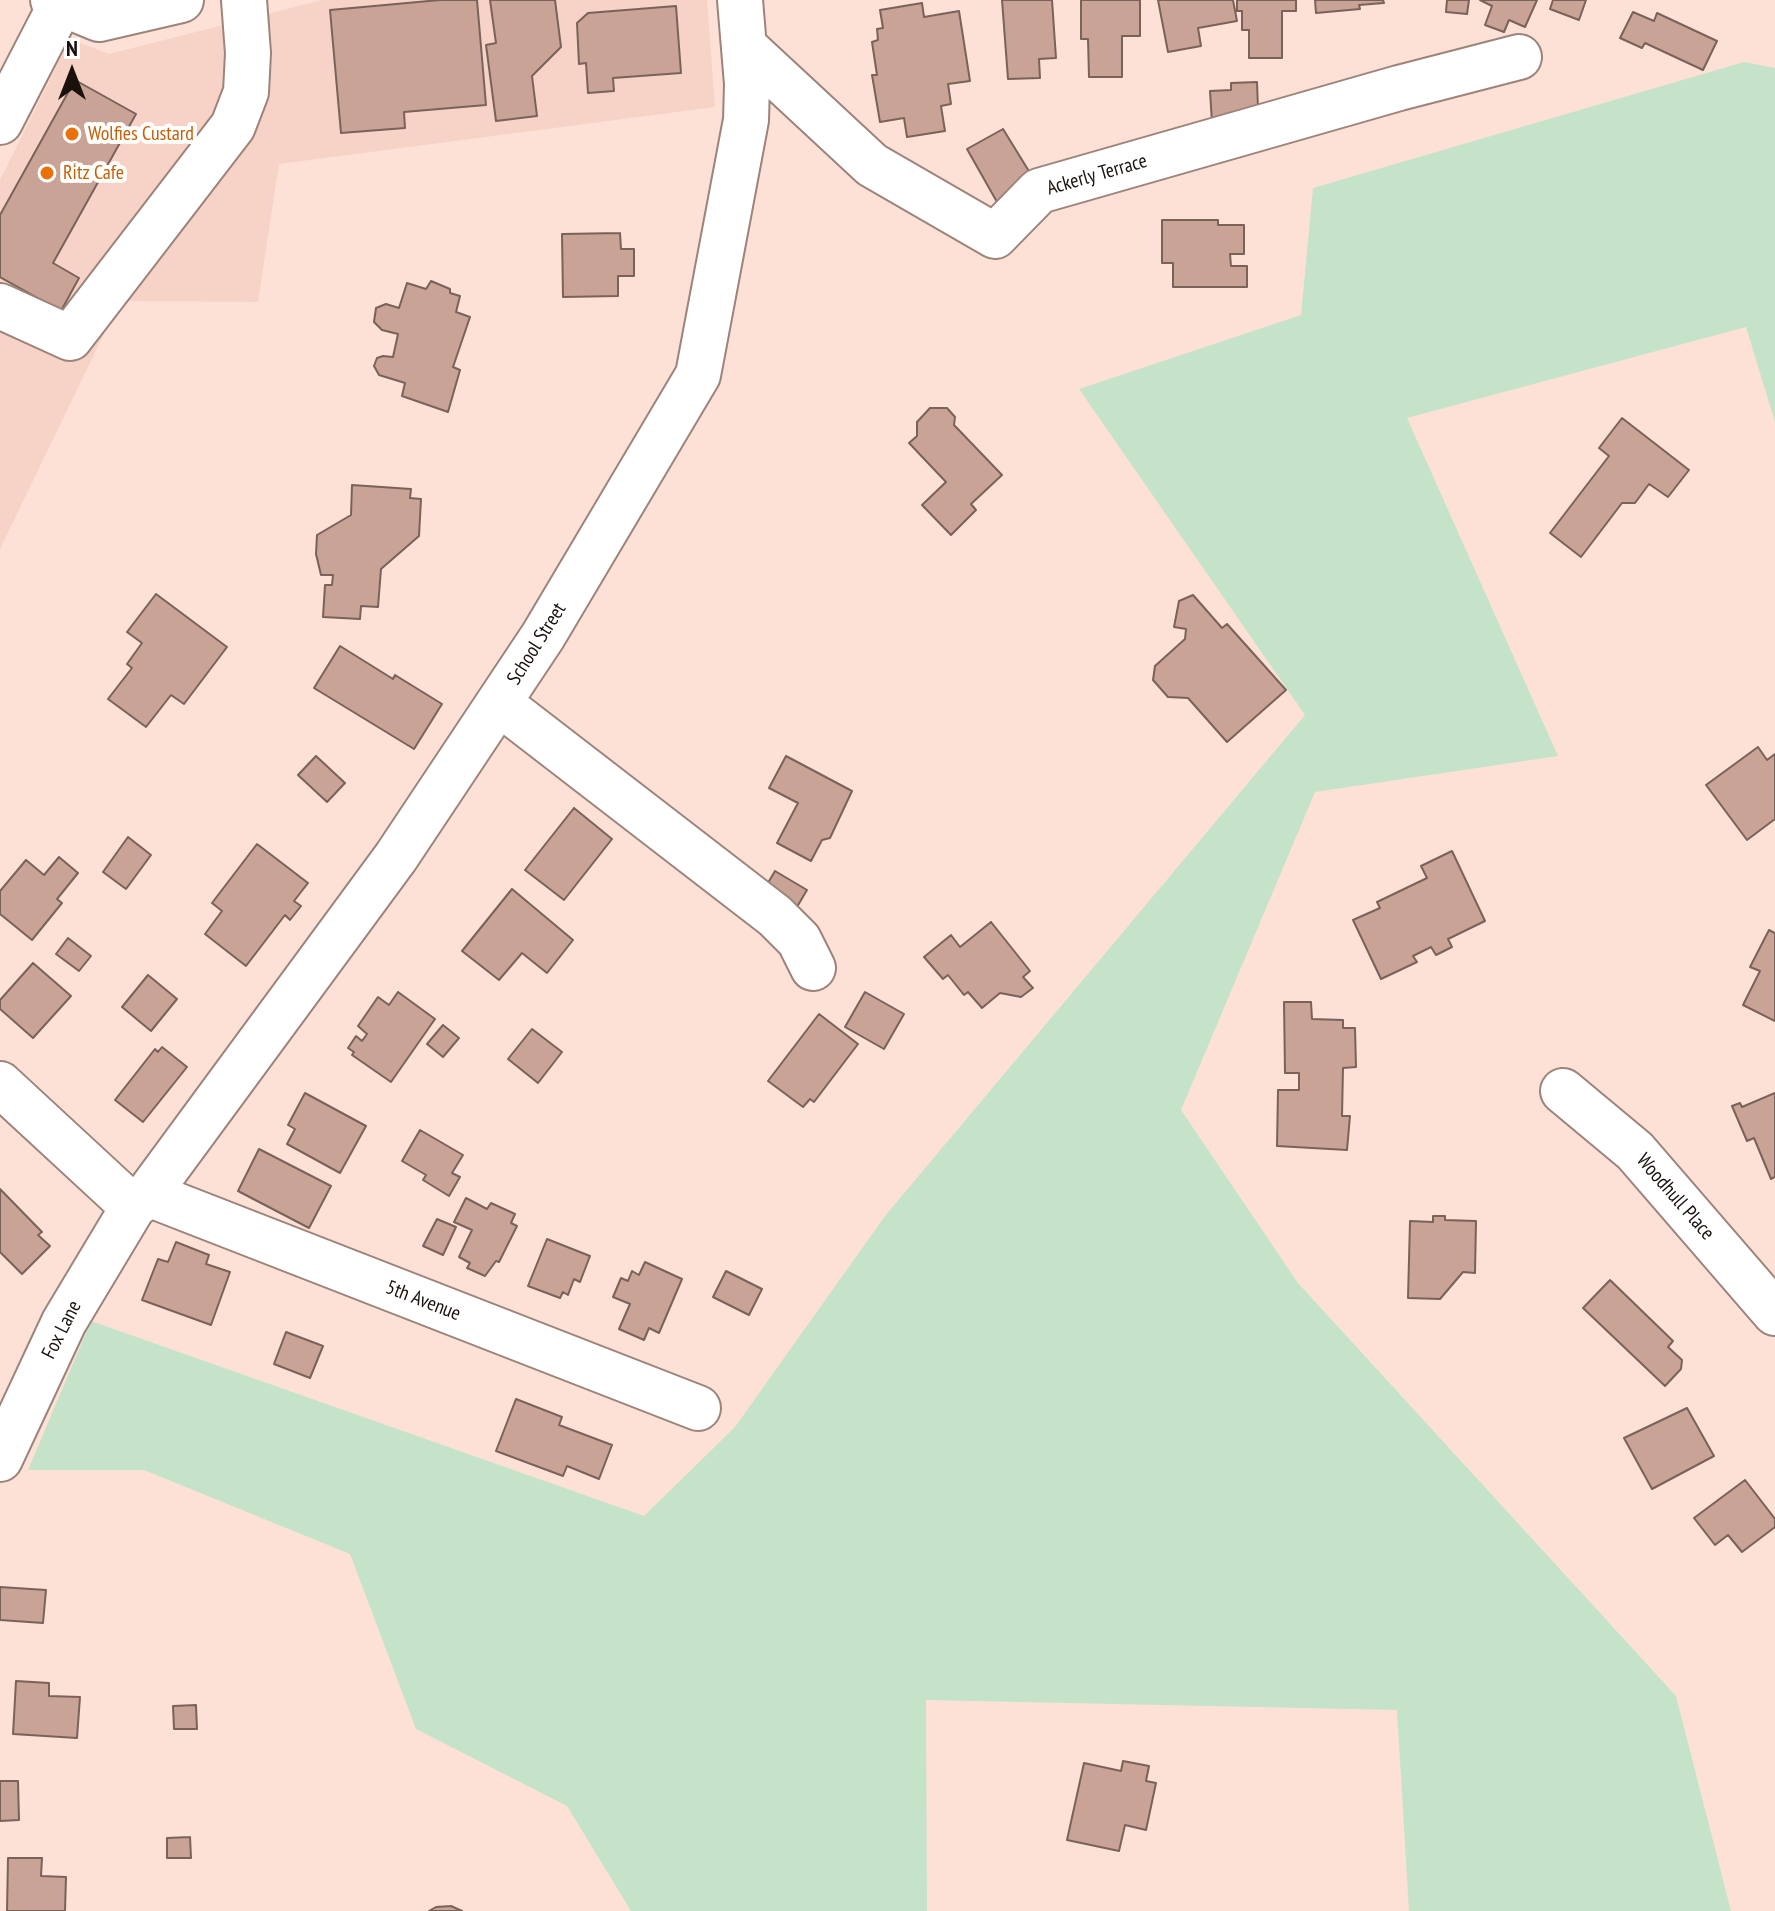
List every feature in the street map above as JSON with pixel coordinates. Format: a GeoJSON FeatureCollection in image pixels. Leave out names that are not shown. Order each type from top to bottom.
{"type":"FeatureCollection","features":[{"type":"Feature","properties":{"kind":"street"},"geometry":{"type":"LineString","coordinates":[[0,122],[59,1],[99,19],[181,0]]}},
{"type":"Feature","properties":{"kind":"street"},"geometry":{"type":"LineString","coordinates":[[0,306],[70,338],[233,126],[246,92],[248,53],[244,0]]}},
{"type":"Feature","properties":{"kind":"street","name":"School Street"},"geometry":{"type":"LineString","coordinates":[[140,1201],[384,875],[543,636],[698,375],[746,120],[746,48],[740,0]]}},
{"type":"Feature","properties":{"kind":"street","name":"Ackerly Terrace"},"geometry":{"type":"LineString","coordinates":[[746,48],[872,165],[995,236],[1039,191],[1519,57]]}},
{"type":"Feature","properties":{"kind":"street"},"geometry":{"type":"LineString","coordinates":[[499,703],[775,916],[799,940],[813,968]]}},
{"type":"Feature","properties":{"kind":"street","name":"5th Avenue"},"geometry":{"type":"LineString","coordinates":[[0,1084],[140,1201],[698,1408]]}},
{"type":"Feature","properties":{"kind":"street","name":"Woodhull Place"},"geometry":{"type":"LineString","coordinates":[[1563,1091],[1635,1151],[1775,1313]]}},
{"type":"Feature","properties":{"kind":"street","name":"Fox Lane"},"geometry":{"type":"LineString","coordinates":[[0,1459],[64,1322],[140,1201]]}},
{"type":"Feature","properties":{"kind":"shaded area"},"geometry":{"type":"Polygon","coordinates":[[[322,0],[707,0],[715,107],[279,164],[258,302],[120,301],[0,549],[0,180],[70,39],[109,54],[322,0]]]}},
{"type":"Feature","properties":{"kind":"green space"},"geometry":{"type":"Polygon","coordinates":[[[1744,62],[1775,68],[1775,422],[1746,327],[1407,418],[1558,756],[1315,792],[1181,1110],[1298,1283],[1676,1696],[1731,1911],[1409,1911],[1397,1710],[926,1700],[927,1911],[631,1911],[567,1806],[416,1729],[350,1554],[144,1470],[28,1470],[91,1321],[644,1516],[735,1427],[885,1216],[1305,715],[1079,389],[1301,315],[1313,188],[1744,62]]]}},
{"type":"Feature","properties":{"kind":"building"},"geometry":{"type":"Polygon","coordinates":[[[440,0],[477,0],[486,105],[404,112],[405,128],[341,133],[330,10],[440,0]]]}},
{"type":"Feature","properties":{"kind":"building"},"geometry":{"type":"Polygon","coordinates":[[[490,0],[555,0],[561,47],[532,76],[537,116],[496,121],[486,45],[496,43],[490,0]]]}},
{"type":"Feature","properties":{"kind":"building"},"geometry":{"type":"Polygon","coordinates":[[[1002,0],[1052,0],[1056,58],[1039,59],[1040,78],[1008,79],[1002,0]]]}},
{"type":"Feature","properties":{"kind":"building"},"geometry":{"type":"Polygon","coordinates":[[[1081,0],[1140,0],[1140,36],[1122,36],[1122,77],[1089,77],[1088,39],[1081,39],[1081,0]]]}},
{"type":"Feature","properties":{"kind":"building"},"geometry":{"type":"Polygon","coordinates":[[[1158,0],[1233,0],[1237,21],[1198,28],[1201,46],[1168,52],[1158,0]]]}},
{"type":"Feature","properties":{"kind":"building"},"geometry":{"type":"Polygon","coordinates":[[[1237,0],[1296,0],[1296,11],[1282,11],[1282,58],[1249,58],[1249,30],[1242,30],[1242,11],[1237,11],[1237,0]]]}},
{"type":"Feature","properties":{"kind":"building"},"geometry":{"type":"Polygon","coordinates":[[[1315,0],[1383,0],[1384,3],[1359,5],[1360,9],[1316,13],[1315,0]]]}},
{"type":"Feature","properties":{"kind":"building"},"geometry":{"type":"Polygon","coordinates":[[[1447,0],[1469,0],[1467,14],[1446,12],[1447,0]]]}},
{"type":"Feature","properties":{"kind":"building"},"geometry":{"type":"Polygon","coordinates":[[[1480,0],[1537,0],[1525,27],[1509,20],[1504,32],[1485,25],[1492,6],[1480,0]]]}},
{"type":"Feature","properties":{"kind":"building"},"geometry":{"type":"Polygon","coordinates":[[[1553,0],[1586,0],[1579,20],[1550,9],[1553,0]]]}},
{"type":"Feature","properties":{"kind":"building"},"geometry":{"type":"Polygon","coordinates":[[[922,3],[924,17],[959,11],[970,81],[948,84],[951,104],[941,106],[945,131],[907,137],[904,118],[880,122],[872,75],[877,75],[872,42],[878,40],[877,29],[883,28],[880,10],[922,3]]]}},
{"type":"Feature","properties":{"kind":"building"},"geometry":{"type":"Polygon","coordinates":[[[676,6],[681,73],[613,78],[614,91],[588,93],[586,63],[579,64],[577,23],[588,13],[676,6]]]}},
{"type":"Feature","properties":{"kind":"building"},"geometry":{"type":"Polygon","coordinates":[[[1633,12],[1654,21],[1657,13],[1717,41],[1703,70],[1645,43],[1642,48],[1620,38],[1633,12]]]}},
{"type":"Feature","properties":{"kind":"building"},"geometry":{"type":"Polygon","coordinates":[[[75,80],[136,114],[53,263],[79,278],[61,311],[0,277],[0,215],[75,80]]]}},
{"type":"Feature","properties":{"kind":"building"},"geometry":{"type":"Polygon","coordinates":[[[1257,82],[1258,109],[1212,123],[1210,91],[1231,90],[1231,83],[1257,82]]]}},
{"type":"Feature","properties":{"kind":"building"},"geometry":{"type":"Polygon","coordinates":[[[1003,129],[1035,181],[997,202],[967,149],[1003,129]]]}},
{"type":"Feature","properties":{"kind":"building"},"geometry":{"type":"Polygon","coordinates":[[[1162,220],[1218,220],[1218,225],[1244,225],[1244,254],[1230,254],[1231,266],[1247,266],[1247,287],[1173,287],[1173,263],[1162,263],[1162,220]]]}},
{"type":"Feature","properties":{"kind":"building"},"geometry":{"type":"Polygon","coordinates":[[[620,233],[621,249],[634,249],[634,276],[618,276],[618,296],[563,297],[562,234],[620,233]]]}},
{"type":"Feature","properties":{"kind":"building"},"geometry":{"type":"Polygon","coordinates":[[[431,281],[460,296],[456,312],[470,317],[453,367],[460,370],[448,412],[402,396],[405,383],[379,375],[374,366],[377,358],[393,357],[398,334],[382,330],[374,322],[376,308],[386,304],[399,308],[407,283],[426,289],[431,281]]]}},
{"type":"Feature","properties":{"kind":"building"},"geometry":{"type":"Polygon","coordinates":[[[930,408],[947,408],[955,417],[954,425],[1002,475],[971,504],[976,510],[951,535],[922,505],[946,482],[909,443],[917,436],[917,422],[930,408]]]}},
{"type":"Feature","properties":{"kind":"building"},"geometry":{"type":"Polygon","coordinates":[[[1622,418],[1689,470],[1668,497],[1649,484],[1635,503],[1622,503],[1581,557],[1550,533],[1609,456],[1599,448],[1622,418]]]}},
{"type":"Feature","properties":{"kind":"building"},"geometry":{"type":"Polygon","coordinates":[[[352,485],[411,489],[410,498],[421,499],[419,536],[381,569],[378,607],[361,606],[360,619],[323,617],[325,585],[332,585],[333,575],[321,575],[316,554],[317,535],[351,515],[352,485]]]}},
{"type":"Feature","properties":{"kind":"building"},"geometry":{"type":"Polygon","coordinates":[[[156,594],[227,647],[184,704],[171,695],[146,727],[108,699],[132,668],[127,664],[142,643],[127,632],[156,594]]]}},
{"type":"Feature","properties":{"kind":"building"},"geometry":{"type":"Polygon","coordinates":[[[1193,595],[1222,628],[1227,624],[1286,690],[1227,742],[1188,698],[1168,697],[1153,680],[1155,666],[1185,639],[1186,629],[1174,627],[1179,601],[1193,595]]]}},
{"type":"Feature","properties":{"kind":"building"},"geometry":{"type":"Polygon","coordinates":[[[340,646],[393,679],[395,675],[442,704],[414,749],[314,688],[340,646]]]}},
{"type":"Feature","properties":{"kind":"building"},"geometry":{"type":"Polygon","coordinates":[[[1758,747],[1767,760],[1775,754],[1775,819],[1747,840],[1706,785],[1758,747]]]}},
{"type":"Feature","properties":{"kind":"building"},"geometry":{"type":"Polygon","coordinates":[[[316,756],[345,783],[327,802],[298,775],[316,756]]]}},
{"type":"Feature","properties":{"kind":"building"},"geometry":{"type":"Polygon","coordinates":[[[786,756],[852,791],[830,838],[822,840],[811,861],[777,843],[798,803],[769,788],[786,756]]]}},
{"type":"Feature","properties":{"kind":"building"},"geometry":{"type":"Polygon","coordinates":[[[574,808],[612,839],[564,900],[525,870],[574,808]]]}},
{"type":"Feature","properties":{"kind":"building"},"geometry":{"type":"Polygon","coordinates":[[[128,837],[151,855],[126,889],[103,872],[128,837]]]}},
{"type":"Feature","properties":{"kind":"building"},"geometry":{"type":"Polygon","coordinates":[[[257,844],[308,883],[294,901],[301,906],[290,920],[285,915],[246,966],[205,934],[222,911],[212,903],[257,844]]]}},
{"type":"Feature","properties":{"kind":"building"},"geometry":{"type":"Polygon","coordinates":[[[1452,851],[1485,921],[1448,939],[1452,947],[1436,955],[1431,947],[1413,956],[1417,962],[1381,979],[1353,920],[1380,908],[1377,902],[1427,878],[1421,866],[1452,851]]]}},
{"type":"Feature","properties":{"kind":"building"},"geometry":{"type":"Polygon","coordinates":[[[59,857],[78,873],[57,899],[62,903],[32,940],[0,914],[0,891],[26,860],[44,875],[59,857]]]}},
{"type":"Feature","properties":{"kind":"building"},"geometry":{"type":"Polygon","coordinates":[[[775,871],[807,890],[794,912],[762,893],[775,871]]]}},
{"type":"Feature","properties":{"kind":"building"},"geometry":{"type":"Polygon","coordinates":[[[512,889],[573,940],[547,973],[522,953],[499,980],[462,951],[512,889]]]}},
{"type":"Feature","properties":{"kind":"building"},"geometry":{"type":"Polygon","coordinates":[[[991,922],[1030,971],[1023,977],[1033,988],[1021,997],[1000,993],[982,1008],[968,992],[964,995],[948,975],[943,979],[924,957],[951,935],[960,947],[991,922]]]}},
{"type":"Feature","properties":{"kind":"building"},"geometry":{"type":"Polygon","coordinates":[[[1769,930],[1775,933],[1775,1021],[1743,1005],[1760,971],[1750,967],[1769,930]]]}},
{"type":"Feature","properties":{"kind":"building"},"geometry":{"type":"Polygon","coordinates":[[[68,938],[91,956],[79,971],[56,954],[68,938]]]}},
{"type":"Feature","properties":{"kind":"building"},"geometry":{"type":"Polygon","coordinates":[[[33,963],[71,996],[33,1038],[0,1009],[0,1000],[33,963]]]}},
{"type":"Feature","properties":{"kind":"building"},"geometry":{"type":"Polygon","coordinates":[[[148,975],[177,999],[151,1031],[122,1007],[148,975]]]}},
{"type":"Feature","properties":{"kind":"building"},"geometry":{"type":"Polygon","coordinates":[[[398,992],[435,1019],[391,1082],[352,1055],[354,1052],[348,1048],[356,1036],[362,1041],[367,1034],[358,1026],[378,997],[389,1005],[398,992]]]}},
{"type":"Feature","properties":{"kind":"building"},"geometry":{"type":"Polygon","coordinates":[[[865,992],[904,1014],[884,1049],[845,1027],[865,992]]]}},
{"type":"Feature","properties":{"kind":"building"},"geometry":{"type":"Polygon","coordinates":[[[1284,1002],[1311,1002],[1312,1019],[1343,1020],[1343,1028],[1355,1028],[1356,1067],[1343,1068],[1342,1116],[1350,1116],[1347,1150],[1277,1146],[1278,1090],[1299,1090],[1299,1073],[1285,1073],[1284,1002]]]}},
{"type":"Feature","properties":{"kind":"building"},"geometry":{"type":"Polygon","coordinates":[[[819,1014],[858,1044],[814,1102],[810,1099],[803,1107],[768,1081],[819,1014]]]}},
{"type":"Feature","properties":{"kind":"building"},"geometry":{"type":"Polygon","coordinates":[[[443,1025],[459,1038],[443,1057],[427,1044],[443,1025]]]}},
{"type":"Feature","properties":{"kind":"building"},"geometry":{"type":"Polygon","coordinates":[[[532,1029],[562,1052],[538,1083],[508,1059],[532,1029]]]}},
{"type":"Feature","properties":{"kind":"building"},"geometry":{"type":"Polygon","coordinates":[[[162,1047],[187,1067],[143,1122],[115,1100],[155,1049],[158,1052],[162,1047]]]}},
{"type":"Feature","properties":{"kind":"building"},"geometry":{"type":"Polygon","coordinates":[[[305,1093],[366,1126],[340,1173],[287,1144],[295,1129],[288,1125],[305,1093]]]}},
{"type":"Feature","properties":{"kind":"building"},"geometry":{"type":"Polygon","coordinates":[[[1775,1093],[1775,1177],[1771,1179],[1754,1138],[1747,1141],[1732,1106],[1740,1103],[1742,1107],[1775,1093]]]}},
{"type":"Feature","properties":{"kind":"building"},"geometry":{"type":"Polygon","coordinates":[[[420,1130],[463,1155],[452,1173],[460,1177],[449,1196],[423,1180],[426,1175],[402,1161],[420,1130]]]}},
{"type":"Feature","properties":{"kind":"building"},"geometry":{"type":"Polygon","coordinates":[[[259,1149],[331,1186],[309,1228],[238,1191],[259,1149]]]}},
{"type":"Feature","properties":{"kind":"building"},"geometry":{"type":"Polygon","coordinates":[[[0,1189],[42,1232],[38,1235],[50,1246],[22,1274],[0,1252],[0,1189]]]}},
{"type":"Feature","properties":{"kind":"building"},"geometry":{"type":"Polygon","coordinates":[[[466,1198],[487,1209],[491,1203],[515,1214],[511,1223],[517,1226],[499,1262],[496,1261],[485,1276],[467,1268],[470,1263],[459,1257],[472,1230],[454,1222],[466,1198]]]}},
{"type":"Feature","properties":{"kind":"building"},"geometry":{"type":"Polygon","coordinates":[[[1433,1216],[1445,1216],[1445,1220],[1476,1221],[1475,1273],[1463,1272],[1440,1299],[1408,1298],[1410,1221],[1433,1222],[1433,1216]]]}},
{"type":"Feature","properties":{"kind":"building"},"geometry":{"type":"Polygon","coordinates":[[[437,1219],[456,1227],[443,1255],[423,1246],[437,1219]]]}},
{"type":"Feature","properties":{"kind":"building"},"geometry":{"type":"Polygon","coordinates":[[[547,1239],[590,1256],[580,1282],[574,1279],[568,1295],[563,1292],[560,1298],[528,1286],[547,1239]]]}},
{"type":"Feature","properties":{"kind":"building"},"geometry":{"type":"Polygon","coordinates":[[[176,1242],[209,1255],[206,1264],[230,1272],[211,1325],[142,1300],[158,1259],[168,1262],[176,1242]]]}},
{"type":"Feature","properties":{"kind":"building"},"geometry":{"type":"Polygon","coordinates":[[[645,1262],[682,1279],[659,1333],[649,1328],[644,1340],[619,1329],[630,1304],[613,1297],[621,1278],[628,1281],[632,1271],[639,1275],[645,1262]]]}},
{"type":"Feature","properties":{"kind":"building"},"geometry":{"type":"Polygon","coordinates":[[[726,1271],[762,1289],[749,1315],[713,1297],[726,1271]]]}},
{"type":"Feature","properties":{"kind":"building"},"geometry":{"type":"Polygon","coordinates":[[[1610,1280],[1673,1341],[1668,1347],[1682,1360],[1681,1369],[1665,1386],[1583,1308],[1610,1280]]]}},
{"type":"Feature","properties":{"kind":"building"},"geometry":{"type":"Polygon","coordinates":[[[286,1332],[323,1346],[310,1378],[274,1364],[286,1332]]]}},
{"type":"Feature","properties":{"kind":"building"},"geometry":{"type":"Polygon","coordinates":[[[516,1399],[562,1417],[559,1425],[612,1445],[599,1479],[567,1466],[563,1476],[496,1451],[516,1399]]]}},
{"type":"Feature","properties":{"kind":"building"},"geometry":{"type":"Polygon","coordinates":[[[1687,1408],[1714,1456],[1652,1489],[1624,1438],[1687,1408]]]}},
{"type":"Feature","properties":{"kind":"building"},"geometry":{"type":"Polygon","coordinates":[[[1745,1480],[1775,1519],[1775,1527],[1742,1552],[1728,1535],[1715,1545],[1694,1518],[1745,1480]]]}},
{"type":"Feature","properties":{"kind":"building"},"geometry":{"type":"Polygon","coordinates":[[[0,1587],[46,1590],[43,1623],[0,1620],[0,1587]]]}},
{"type":"Feature","properties":{"kind":"building"},"geometry":{"type":"Polygon","coordinates":[[[16,1681],[49,1683],[49,1696],[80,1697],[77,1738],[13,1734],[16,1681]]]}},
{"type":"Feature","properties":{"kind":"building"},"geometry":{"type":"Polygon","coordinates":[[[196,1705],[197,1729],[174,1729],[173,1706],[196,1705]]]}},
{"type":"Feature","properties":{"kind":"building"},"geometry":{"type":"Polygon","coordinates":[[[1123,1761],[1149,1766],[1146,1781],[1156,1783],[1146,1830],[1125,1825],[1119,1851],[1067,1840],[1084,1763],[1121,1771],[1123,1761]]]}},
{"type":"Feature","properties":{"kind":"building"},"geometry":{"type":"Polygon","coordinates":[[[0,1781],[18,1781],[19,1820],[0,1821],[0,1781]]]}},
{"type":"Feature","properties":{"kind":"building"},"geometry":{"type":"Polygon","coordinates":[[[190,1837],[191,1858],[167,1858],[167,1838],[190,1837]]]}},
{"type":"Feature","properties":{"kind":"building"},"geometry":{"type":"Polygon","coordinates":[[[8,1858],[42,1858],[41,1876],[66,1877],[65,1911],[7,1911],[8,1858]]]}},
{"type":"Feature","properties":{"kind":"building"},"geometry":{"type":"Polygon","coordinates":[[[451,1906],[462,1911],[429,1911],[436,1907],[451,1906]]]}},
{"type":"Feature","properties":{"kind":"place","name":"Wolfies Custard"},"geometry":{"type":"Point","coordinates":[72,134]}},
{"type":"Feature","properties":{"kind":"place","name":"Ritz Cafe"},"geometry":{"type":"Point","coordinates":[47,173]}}]}
